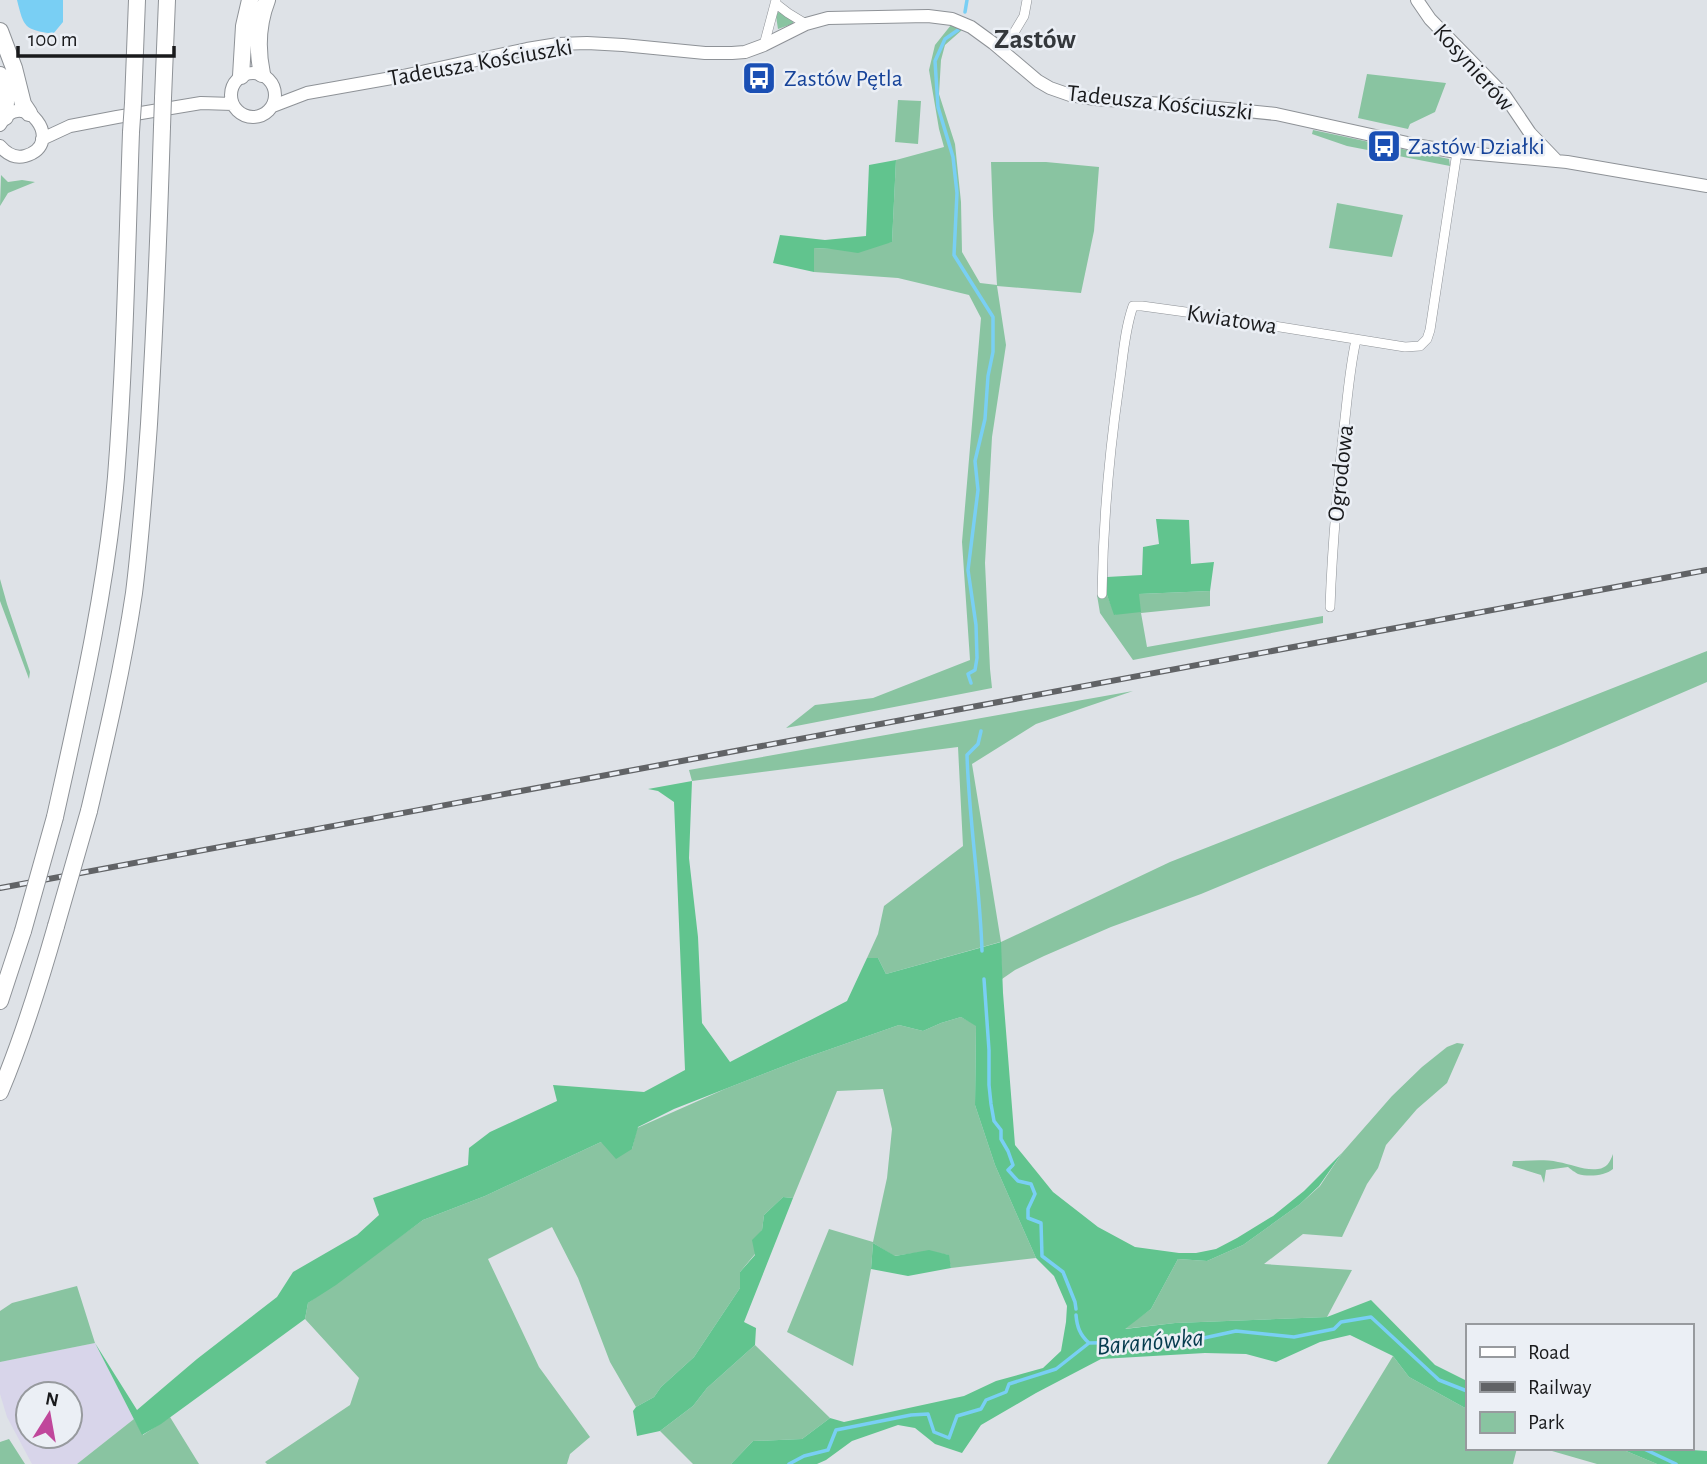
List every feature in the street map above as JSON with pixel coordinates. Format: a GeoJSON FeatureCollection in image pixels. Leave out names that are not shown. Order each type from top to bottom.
{"type":"FeatureCollection","features":[{"type":"Feature","properties":{"kind":"highway"},"geometry":{"type":"LineString","coordinates":[[0,1001],[55,817],[102,587],[113,502],[122,358],[137,0]]}},
{"type":"Feature","properties":{"kind":"highway"},"geometry":{"type":"LineString","coordinates":[[0,1092],[34,1002],[89,811],[109,728],[134,592],[143,511],[153,362],[167,0]]}},
{"type":"Feature","properties":{"kind":"highway"},"geometry":{"type":"LineString","coordinates":[[241,76],[244,26],[250,0]]}},
{"type":"Feature","properties":{"kind":"highway"},"geometry":{"type":"LineString","coordinates":[[262,74],[259,34],[267,0]]}},
{"type":"Feature","properties":{"kind":"highway"},"geometry":{"type":"LineString","coordinates":[[0,31],[14,68],[23,104],[34,117]]}},
{"type":"Feature","properties":{"kind":"highway"},"geometry":{"type":"LineString","coordinates":[[0,75],[6,102],[3,121]]}},
{"type":"Feature","properties":{"kind":"street"},"geometry":{"type":"LineString","coordinates":[[1003,51],[1024,16],[1027,0]]}},
{"type":"Feature","properties":{"kind":"street","name":"Kosynierów"},"geometry":{"type":"LineString","coordinates":[[1418,0],[1430,19],[1505,96],[1530,133],[1557,161]]}},
{"type":"Feature","properties":{"kind":"street"},"geometry":{"type":"LineString","coordinates":[[764,45],[776,1],[788,13],[806,24]]}},
{"type":"Feature","properties":{"kind":"street","name":"Tadeusza Kościuszki"},"geometry":{"type":"LineString","coordinates":[[273,106],[307,93],[558,44],[623,45],[719,53],[745,52],[806,24],[828,18],[901,15],[940,17],[971,27],[1038,81],[1050,89],[1070,95],[1276,114],[1457,152],[1557,161],[1707,186]]}},
{"type":"Feature","properties":{"kind":"street"},"geometry":{"type":"LineString","coordinates":[[249,73],[262,74],[274,87],[273,106],[264,114],[253,117],[241,113],[232,98],[234,83],[249,73]]}},
{"type":"Feature","properties":{"kind":"street","name":"Tadeusza Kościuszki"},"geometry":{"type":"LineString","coordinates":[[274,87],[307,93]]}},
{"type":"Feature","properties":{"kind":"street"},"geometry":{"type":"LineString","coordinates":[[42,139],[70,126],[232,98]]}},
{"type":"Feature","properties":{"kind":"street"},"geometry":{"type":"LineString","coordinates":[[3,121],[14,112],[34,117],[45,124],[70,126]]}},
{"type":"Feature","properties":{"kind":"street"},"geometry":{"type":"LineString","coordinates":[[2,151],[13,156],[25,156],[36,150],[43,130],[34,117]]}},
{"type":"Feature","properties":{"kind":"street","name":"Kosynierów"},"geometry":{"type":"LineString","coordinates":[[1521,158],[1530,133]]}},
{"type":"Feature","properties":{"kind":"street","name":"Kwiatowa"},"geometry":{"type":"LineString","coordinates":[[1102,594],[1104,515],[1113,425],[1127,323],[1133,306],[1412,348],[1420,346],[1427,340],[1457,152]]}},
{"type":"Feature","properties":{"kind":"street","name":"Ogrodowa"},"geometry":{"type":"LineString","coordinates":[[1330,607],[1338,486],[1351,361],[1356,340]]}},
{"type":"Feature","properties":{"kind":"shaded area"},"geometry":{"type":"Polygon","coordinates":[[[95,1343],[134,1419],[77,1464],[32,1464],[25,1450],[84,1450],[84,1380],[14,1380],[14,1430],[0,1394],[0,1362],[95,1343]]]}},
{"type":"Feature","properties":{"kind":"green space"},"geometry":{"type":"Polygon","coordinates":[[[778,12],[794,21],[792,24],[778,29],[778,12]]]}},
{"type":"Feature","properties":{"kind":"green space"},"geometry":{"type":"Polygon","coordinates":[[[951,25],[962,30],[945,45],[941,60],[939,94],[955,144],[961,202],[962,252],[980,283],[997,285],[991,162],[1046,162],[1099,167],[1094,231],[1081,293],[997,286],[1006,345],[992,437],[985,563],[992,688],[786,728],[815,705],[873,698],[970,660],[962,542],[981,318],[969,295],[898,278],[814,272],[814,248],[831,249],[892,242],[896,160],[944,147],[929,70],[935,45],[951,25]]]}},
{"type":"Feature","properties":{"kind":"green space"},"geometry":{"type":"Polygon","coordinates":[[[1367,74],[1446,83],[1435,112],[1410,124],[1408,129],[1358,118],[1367,74]]]}},
{"type":"Feature","properties":{"kind":"green space"},"geometry":{"type":"Polygon","coordinates":[[[898,100],[921,101],[918,144],[895,142],[898,100]]]}},
{"type":"Feature","properties":{"kind":"green space"},"geometry":{"type":"Polygon","coordinates":[[[1313,130],[1449,159],[1450,166],[1347,146],[1312,134],[1313,130]]]}},
{"type":"Feature","properties":{"kind":"green space"},"geometry":{"type":"Polygon","coordinates":[[[896,160],[892,242],[858,253],[814,248],[814,272],[773,263],[780,235],[825,240],[866,236],[869,165],[896,160]]]}},
{"type":"Feature","properties":{"kind":"green space"},"geometry":{"type":"Polygon","coordinates":[[[1,175],[8,182],[35,182],[8,193],[0,206],[1,175]]]}},
{"type":"Feature","properties":{"kind":"green space"},"geometry":{"type":"Polygon","coordinates":[[[1337,203],[1403,215],[1392,257],[1329,248],[1337,203]]]}},
{"type":"Feature","properties":{"kind":"green space"},"geometry":{"type":"Polygon","coordinates":[[[1156,519],[1189,520],[1191,564],[1214,562],[1210,591],[1139,594],[1141,612],[1114,615],[1107,595],[1107,577],[1142,575],[1143,547],[1159,544],[1156,519]]]}},
{"type":"Feature","properties":{"kind":"green space"},"geometry":{"type":"Polygon","coordinates":[[[0,579],[30,672],[29,679],[0,601],[0,579]]]}},
{"type":"Feature","properties":{"kind":"green space"},"geometry":{"type":"Polygon","coordinates":[[[1210,591],[1210,606],[1141,613],[1147,647],[1323,616],[1323,623],[1133,660],[1100,613],[1097,595],[1107,595],[1115,615],[1139,594],[1210,591]]]}},
{"type":"Feature","properties":{"kind":"green space"},"geometry":{"type":"Polygon","coordinates":[[[1707,651],[1707,682],[1201,894],[1111,927],[1044,956],[1002,979],[1000,942],[886,974],[878,958],[867,958],[878,934],[884,906],[963,846],[958,747],[692,781],[689,770],[1133,691],[1036,724],[972,764],[1001,942],[1170,862],[1707,651]]]}},
{"type":"Feature","properties":{"kind":"green space"},"geometry":{"type":"Polygon","coordinates":[[[692,781],[689,858],[698,937],[702,1023],[730,1062],[847,1001],[867,958],[878,958],[886,974],[1001,942],[1015,1145],[1053,1192],[1098,1227],[1135,1247],[1179,1253],[1216,1249],[1273,1216],[1304,1191],[1342,1153],[1319,1186],[1300,1204],[1243,1245],[1207,1261],[1178,1259],[1151,1309],[1125,1329],[1175,1323],[1327,1317],[1371,1300],[1435,1365],[1466,1380],[1466,1408],[1409,1377],[1393,1356],[1350,1335],[1320,1342],[1276,1362],[1246,1354],[1205,1353],[1101,1359],[981,1425],[962,1453],[935,1444],[915,1428],[898,1425],[852,1441],[817,1464],[731,1464],[753,1441],[802,1439],[830,1418],[844,1422],[964,1396],[996,1381],[1043,1368],[1061,1351],[1067,1306],[1054,1276],[1036,1258],[995,1165],[975,1105],[976,1026],[961,1017],[923,1031],[899,1025],[802,1059],[674,1109],[638,1127],[632,1149],[616,1159],[601,1142],[485,1196],[423,1220],[308,1303],[305,1319],[142,1435],[95,1343],[137,1410],[277,1297],[293,1272],[357,1235],[379,1215],[373,1198],[468,1165],[469,1148],[490,1132],[557,1101],[553,1085],[644,1092],[685,1070],[674,802],[658,791],[648,789],[692,781]]]}},
{"type":"Feature","properties":{"kind":"green space"},"geometry":{"type":"Polygon","coordinates":[[[961,1017],[976,1025],[975,1105],[995,1165],[1036,1258],[951,1268],[948,1255],[929,1251],[894,1256],[873,1243],[871,1269],[853,1366],[787,1332],[829,1229],[873,1242],[887,1178],[892,1129],[883,1089],[837,1091],[793,1198],[783,1197],[764,1215],[755,1254],[740,1272],[740,1288],[694,1357],[661,1387],[654,1397],[636,1407],[610,1362],[578,1278],[552,1227],[488,1259],[539,1367],[590,1437],[570,1454],[567,1464],[265,1462],[350,1405],[359,1378],[305,1319],[308,1303],[423,1220],[485,1196],[601,1142],[632,1149],[637,1128],[802,1059],[899,1025],[923,1031],[961,1017]]]}},
{"type":"Feature","properties":{"kind":"green space"},"geometry":{"type":"Polygon","coordinates":[[[1457,1043],[1464,1044],[1447,1083],[1417,1109],[1386,1145],[1378,1168],[1367,1184],[1342,1237],[1303,1234],[1264,1264],[1352,1270],[1327,1317],[1175,1323],[1123,1329],[1151,1309],[1178,1259],[1207,1261],[1243,1245],[1300,1204],[1320,1186],[1342,1153],[1392,1096],[1422,1067],[1447,1047],[1457,1043]]]}},
{"type":"Feature","properties":{"kind":"green space"},"geometry":{"type":"Polygon","coordinates":[[[1613,1154],[1613,1169],[1606,1173],[1582,1175],[1568,1167],[1546,1170],[1544,1183],[1541,1175],[1512,1166],[1513,1161],[1542,1160],[1598,1169],[1608,1164],[1613,1154]]]}},
{"type":"Feature","properties":{"kind":"green space"},"geometry":{"type":"Polygon","coordinates":[[[783,1197],[793,1198],[744,1322],[756,1328],[755,1345],[707,1388],[693,1406],[660,1431],[637,1436],[633,1411],[654,1397],[661,1387],[694,1357],[740,1288],[740,1272],[755,1255],[752,1240],[762,1230],[764,1215],[783,1197]]]}},
{"type":"Feature","properties":{"kind":"green space"},"geometry":{"type":"Polygon","coordinates":[[[873,1243],[895,1256],[929,1250],[949,1255],[951,1268],[908,1276],[871,1269],[873,1243]]]}},
{"type":"Feature","properties":{"kind":"green space"},"geometry":{"type":"Polygon","coordinates":[[[77,1286],[95,1343],[0,1362],[0,1311],[12,1303],[77,1286]]]}},
{"type":"Feature","properties":{"kind":"green space"},"geometry":{"type":"Polygon","coordinates":[[[755,1345],[830,1418],[802,1439],[753,1441],[731,1464],[693,1464],[660,1431],[693,1406],[707,1388],[755,1345]]]}},
{"type":"Feature","properties":{"kind":"green space"},"geometry":{"type":"Polygon","coordinates":[[[1393,1356],[1409,1377],[1466,1408],[1466,1450],[1516,1450],[1513,1464],[1327,1464],[1393,1356]]]}},
{"type":"Feature","properties":{"kind":"green space"},"geometry":{"type":"Polygon","coordinates":[[[170,1417],[199,1464],[77,1464],[134,1419],[143,1435],[170,1417]]]}},
{"type":"Feature","properties":{"kind":"green space"},"geometry":{"type":"Polygon","coordinates":[[[9,1439],[25,1464],[0,1464],[0,1442],[9,1439]]]}},
{"type":"Feature","properties":{"kind":"green space"},"geometry":{"type":"Polygon","coordinates":[[[1624,1450],[1657,1464],[1597,1464],[1552,1451],[1624,1450]]]}},
{"type":"Feature","properties":{"kind":"green space"},"geometry":{"type":"Polygon","coordinates":[[[1624,1450],[1707,1451],[1707,1464],[1657,1464],[1624,1450]]]}},
{"type":"Feature","properties":{"kind":"water"},"geometry":{"type":"Polygon","coordinates":[[[17,0],[63,0],[63,22],[53,34],[36,31],[24,22],[17,0]]]}},
{"type":"Feature","properties":{"kind":"waterway"},"geometry":{"type":"LineString","coordinates":[[965,12],[967,0]]}},
{"type":"Feature","properties":{"kind":"waterway"},"geometry":{"type":"LineString","coordinates":[[958,30],[945,39],[935,61],[938,107],[953,157],[957,193],[954,255],[993,317],[993,352],[988,376],[985,419],[975,461],[978,490],[968,570],[976,625],[977,658],[975,670],[968,674],[971,683]]}},
{"type":"Feature","properties":{"kind":"waterway"},"geometry":{"type":"LineString","coordinates":[[981,731],[978,744],[967,755],[982,951]]}},
{"type":"Feature","properties":{"kind":"waterway"},"geometry":{"type":"LineString","coordinates":[[984,979],[989,1085],[994,1121],[1001,1130],[1001,1139],[1013,1165],[1008,1170],[1018,1181],[1031,1184],[1035,1194],[1028,1209],[1028,1218],[1041,1223],[1042,1256],[1063,1272],[1076,1309]]}},
{"type":"Feature","properties":{"kind":"waterway"},"geometry":{"type":"LineString","coordinates":[[1076,1315],[1083,1337],[1089,1343]]}},
{"type":"Feature","properties":{"kind":"waterway","name":"Baranówka"},"geometry":{"type":"LineString","coordinates":[[789,1464],[804,1456],[828,1450],[836,1430],[911,1415],[928,1414],[934,1432],[949,1438],[957,1416],[981,1409],[986,1400],[1006,1392],[1009,1384],[1056,1369],[1089,1343],[1190,1341],[1236,1331],[1294,1337],[1334,1329],[1341,1322],[1371,1317],[1439,1380],[1466,1391]]}},
{"type":"Feature","properties":{"kind":"waterway","name":"Baranówka"},"geometry":{"type":"LineString","coordinates":[[1646,1450],[1676,1464]]}},
{"type":"Feature","properties":{"kind":"railway"},"geometry":{"type":"LineString","coordinates":[[0,888],[1707,570]]}},
{"type":"Feature","properties":{"kind":"place","name":"Zastów Pętla"},"geometry":{"type":"Point","coordinates":[759,78]}},
{"type":"Feature","properties":{"kind":"place","name":"Zastów Działki"},"geometry":{"type":"Point","coordinates":[1384,146]}},
{"type":"Feature","properties":{"kind":"district","name":"Zastów"},"geometry":{"type":"Point","coordinates":[1035,38]}}]}
